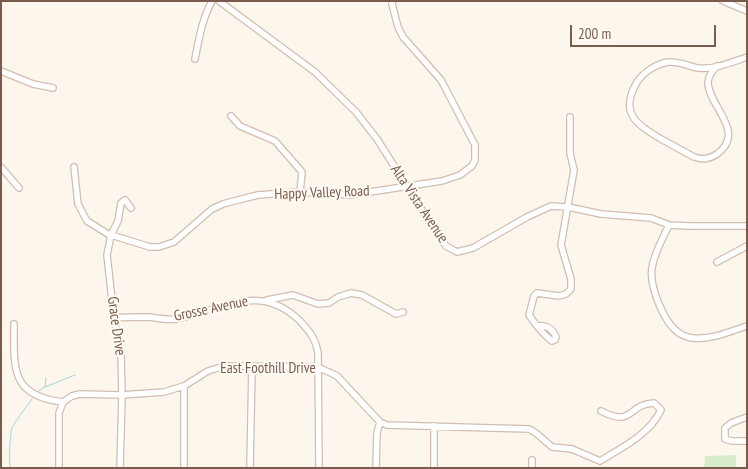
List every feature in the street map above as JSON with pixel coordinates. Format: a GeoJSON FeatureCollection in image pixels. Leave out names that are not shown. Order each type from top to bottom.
{"type":"FeatureCollection","features":[{"type":"Feature","properties":{"kind":"street"},"geometry":{"type":"LineString","coordinates":[[195,59],[201,27],[212,1]]}},
{"type":"Feature","properties":{"kind":"street","name":"Alta Vista Avenue"},"geometry":{"type":"LineString","coordinates":[[219,1],[315,72],[356,112],[372,132],[439,237],[446,246],[457,252],[473,248],[543,209],[557,206],[601,214],[651,218],[670,225],[747,226]]}},
{"type":"Feature","properties":{"kind":"street"},"geometry":{"type":"LineString","coordinates":[[723,1],[747,11]]}},
{"type":"Feature","properties":{"kind":"street","name":"Happy Valley Road"},"geometry":{"type":"LineString","coordinates":[[74,167],[76,198],[81,212],[87,221],[111,235],[159,247],[167,246],[174,242],[205,214],[223,204],[258,195],[300,192],[350,195],[442,181],[460,175],[472,166],[476,154],[472,138],[441,80],[403,37],[391,2]]}},
{"type":"Feature","properties":{"kind":"street"},"geometry":{"type":"LineString","coordinates":[[700,68],[728,129],[728,135],[723,147],[718,153],[710,158],[701,159],[694,158],[640,127],[632,117],[630,110],[631,95],[641,76],[647,71],[667,62],[700,68],[717,66],[747,57]]}},
{"type":"Feature","properties":{"kind":"street"},"geometry":{"type":"LineString","coordinates":[[707,81],[717,66]]}},
{"type":"Feature","properties":{"kind":"street"},"geometry":{"type":"LineString","coordinates":[[1,71],[33,84],[53,88]]}},
{"type":"Feature","properties":{"kind":"street"},"geometry":{"type":"LineString","coordinates":[[231,116],[240,126],[275,141],[302,172],[300,192]]}},
{"type":"Feature","properties":{"kind":"street"},"geometry":{"type":"LineString","coordinates":[[538,326],[529,315],[534,296],[537,293],[559,296],[566,294],[571,288],[571,279],[562,245],[574,170],[570,153],[570,117]]}},
{"type":"Feature","properties":{"kind":"street"},"geometry":{"type":"LineString","coordinates":[[1,167],[19,188]]}},
{"type":"Feature","properties":{"kind":"street","name":"Grace Drive"},"geometry":{"type":"LineString","coordinates":[[120,468],[121,353],[114,318],[107,255],[111,235],[118,220],[121,203],[125,200],[131,208]]}},
{"type":"Feature","properties":{"kind":"street"},"geometry":{"type":"LineString","coordinates":[[670,225],[655,256],[651,277],[655,292],[670,323],[680,334],[697,339],[747,326]]}},
{"type":"Feature","properties":{"kind":"street"},"geometry":{"type":"LineString","coordinates":[[716,262],[747,246]]}},
{"type":"Feature","properties":{"kind":"street"},"geometry":{"type":"LineString","coordinates":[[265,301],[293,295],[318,304],[329,303],[338,297],[351,293],[362,295],[396,314],[403,312]]}},
{"type":"Feature","properties":{"kind":"street","name":"Grosse Avenue"},"geometry":{"type":"LineString","coordinates":[[114,318],[174,319],[242,300],[265,301],[278,305],[294,316],[316,341],[319,468]]}},
{"type":"Feature","properties":{"kind":"street","name":"East Foothill Drive"},"geometry":{"type":"LineString","coordinates":[[14,324],[15,367],[23,385],[37,397],[63,402],[72,396],[80,394],[122,395],[164,392],[184,386],[208,371],[224,366],[318,367],[337,376],[380,422]]}},
{"type":"Feature","properties":{"kind":"street"},"geometry":{"type":"LineString","coordinates":[[250,468],[252,366]]}},
{"type":"Feature","properties":{"kind":"street"},"geometry":{"type":"LineString","coordinates":[[184,386],[184,468]]}},
{"type":"Feature","properties":{"kind":"street"},"geometry":{"type":"LineString","coordinates":[[59,468],[59,413],[63,402]]}},
{"type":"Feature","properties":{"kind":"street"},"geometry":{"type":"LineString","coordinates":[[376,468],[377,432],[380,422],[387,425],[528,429],[536,433],[552,447],[572,449],[600,464],[630,444],[658,416],[660,410],[654,403],[648,403],[621,418],[615,418],[601,411]]}},
{"type":"Feature","properties":{"kind":"street"},"geometry":{"type":"LineString","coordinates":[[747,417],[731,423],[725,428],[724,434],[725,438],[732,441],[747,442]]}},
{"type":"Feature","properties":{"kind":"street"},"geometry":{"type":"LineString","coordinates":[[434,426],[434,468]]}},
{"type":"Feature","properties":{"kind":"street"},"geometry":{"type":"LineString","coordinates":[[532,460],[532,468]]}},
{"type":"Feature","properties":{"kind":"green space"},"geometry":{"type":"Polygon","coordinates":[[[736,455],[736,468],[704,468],[705,456],[736,455]]]}},
{"type":"Feature","properties":{"kind":"waterway"},"geometry":{"type":"LineString","coordinates":[[45,387],[75,375]]}},
{"type":"Feature","properties":{"kind":"waterway"},"geometry":{"type":"LineString","coordinates":[[37,392],[45,387],[46,378]]}},
{"type":"Feature","properties":{"kind":"waterway"},"geometry":{"type":"LineString","coordinates":[[10,468],[12,428],[32,399]]}}]}
